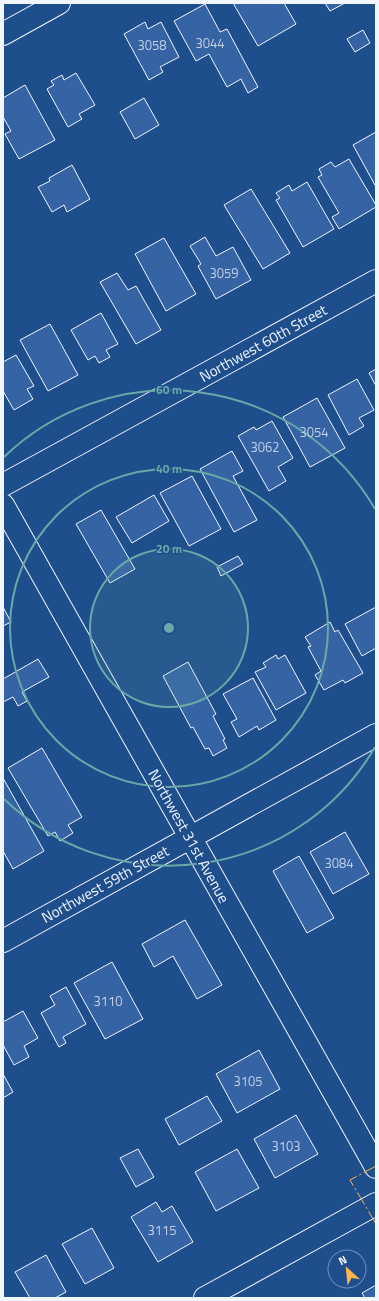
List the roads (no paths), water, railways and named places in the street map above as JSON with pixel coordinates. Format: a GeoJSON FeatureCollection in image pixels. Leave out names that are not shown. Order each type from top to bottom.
{"type":"FeatureCollection","features":[{"type":"Feature","properties":{"kind":"street"},"geometry":{"type":"LineString","coordinates":[[3,34],[59,3]]}},
{"type":"Feature","properties":{"kind":"street","name":"Northwest 60th Street"},"geometry":{"type":"LineString","coordinates":[[3,485],[376,281]]}},
{"type":"Feature","properties":{"kind":"street","name":"Northwest 31st Avenue"},"geometry":{"type":"LineString","coordinates":[[3,505],[376,1167]]}},
{"type":"Feature","properties":{"kind":"street","name":"Northwest 59th Street"},"geometry":{"type":"LineString","coordinates":[[3,940],[376,735]]}},
{"type":"Feature","properties":{"kind":"street"},"geometry":{"type":"LineString","coordinates":[[205,1298],[376,1204]]}}]}
